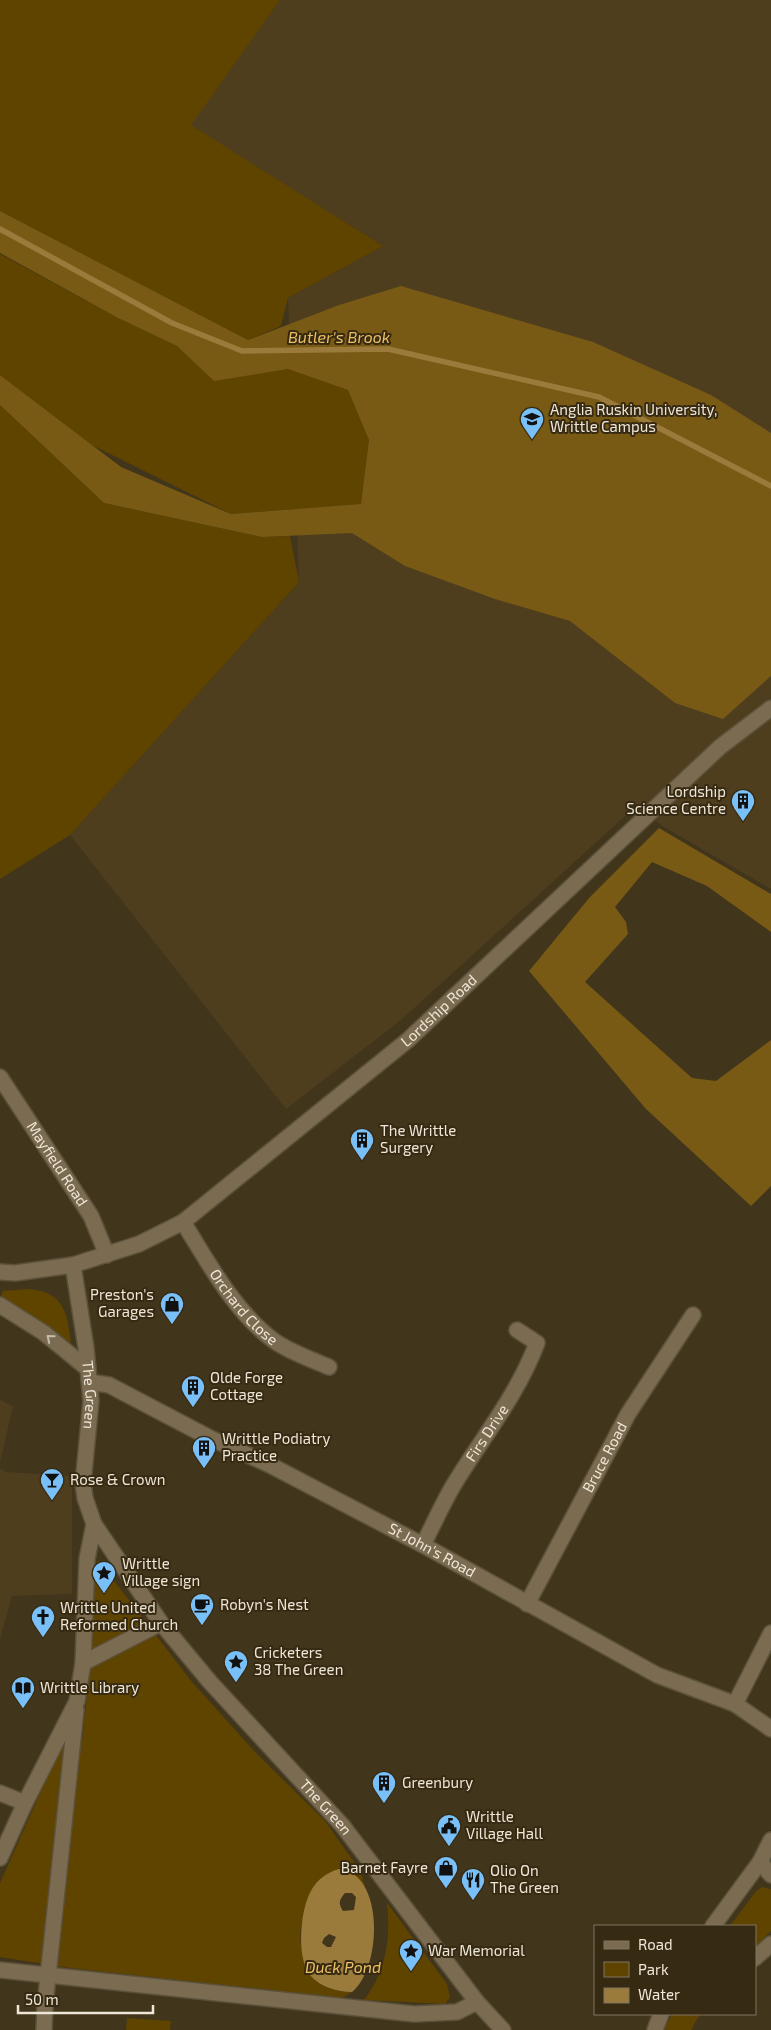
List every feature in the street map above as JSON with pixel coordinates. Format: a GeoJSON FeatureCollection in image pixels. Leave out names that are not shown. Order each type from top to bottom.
{"type":"FeatureCollection","features":[{"type":"Feature","properties":{"kind":"street","name":"Lordship Road"},"geometry":{"type":"LineString","coordinates":[[0,1272],[73,1265],[139,1244],[183,1222],[408,1040],[714,753],[771,708]]}},
{"type":"Feature","properties":{"kind":"street","name":"Mayfield Road"},"geometry":{"type":"LineString","coordinates":[[0,1077],[91,1216],[107,1255]]}},
{"type":"Feature","properties":{"kind":"street","name":"Orchard Close"},"geometry":{"type":"LineString","coordinates":[[183,1222],[211,1267],[247,1316],[274,1341],[328,1367]]}},
{"type":"Feature","properties":{"kind":"street","name":"The Green"},"geometry":{"type":"LineString","coordinates":[[73,1265],[91,1401],[83,1483],[85,1498],[94,1524],[161,1623],[215,1688],[342,1825],[477,2002],[503,2030]]}},
{"type":"Feature","properties":{"kind":"street"},"geometry":{"type":"LineString","coordinates":[[0,1305],[44,1333],[89,1375]]}},
{"type":"Feature","properties":{"kind":"street","name":"Bruce Road"},"geometry":{"type":"LineString","coordinates":[[527,1604],[628,1414],[693,1315]]}},
{"type":"Feature","properties":{"kind":"street","name":"Firs Drive"},"geometry":{"type":"LineString","coordinates":[[423,1544],[453,1486],[513,1395],[528,1367],[537,1343],[517,1330]]}},
{"type":"Feature","properties":{"kind":"street","name":"St John's Road"},"geometry":{"type":"LineString","coordinates":[[89,1375],[423,1544],[527,1604],[657,1675],[735,1704],[771,1729]]}},
{"type":"Feature","properties":{"kind":"street"},"geometry":{"type":"LineString","coordinates":[[44,2030],[77,1701],[83,1663],[87,1559],[94,1524]]}},
{"type":"Feature","properties":{"kind":"street"},"geometry":{"type":"LineString","coordinates":[[83,1663],[161,1623]]}},
{"type":"Feature","properties":{"kind":"street"},"geometry":{"type":"LineString","coordinates":[[735,1704],[771,1633]]}},
{"type":"Feature","properties":{"kind":"street"},"geometry":{"type":"LineString","coordinates":[[0,1858],[25,1803],[77,1701]]}},
{"type":"Feature","properties":{"kind":"street"},"geometry":{"type":"LineString","coordinates":[[0,1793],[25,1803]]}},
{"type":"Feature","properties":{"kind":"street"},"geometry":{"type":"LineString","coordinates":[[714,1925],[760,1862],[771,1840]]}},
{"type":"Feature","properties":{"kind":"street"},"geometry":{"type":"LineString","coordinates":[[760,1862],[771,1875]]}},
{"type":"Feature","properties":{"kind":"street"},"geometry":{"type":"LineString","coordinates":[[756,1957],[771,1944]]}},
{"type":"Feature","properties":{"kind":"street"},"geometry":{"type":"LineString","coordinates":[[0,1970],[414,2014],[457,2012],[477,2002]]}},
{"type":"Feature","properties":{"kind":"street"},"geometry":{"type":"LineString","coordinates":[[655,2030],[661,2015]]}},
{"type":"Feature","properties":{"kind":"shaded area","name":"Anglia Ruskin University, Writtle Campus"},"geometry":{"type":"Polygon","coordinates":[[[280,0],[771,0],[771,889],[664,827],[636,806],[401,1020],[286,1109],[70,835],[299,582],[288,298],[383,246],[190,125],[280,0]]]}},
{"type":"Feature","properties":{"kind":"shaded area"},"geometry":{"type":"Polygon","coordinates":[[[0,211],[248,340],[339,305],[401,286],[593,342],[711,395],[771,433],[771,676],[723,719],[675,703],[570,621],[495,599],[405,566],[352,533],[262,537],[104,503],[0,405],[0,375],[121,467],[231,514],[361,504],[369,440],[348,390],[288,369],[214,381],[177,346],[118,318],[0,253],[0,211]]]}},
{"type":"Feature","properties":{"kind":"shaded area"},"geometry":{"type":"Polygon","coordinates":[[[659,828],[771,894],[771,932],[707,886],[652,862],[615,907],[626,922],[628,934],[585,982],[692,1078],[716,1081],[771,1040],[771,1186],[751,1206],[646,1109],[529,971],[590,897],[659,828]]]}},
{"type":"Feature","properties":{"kind":"shaded area"},"geometry":{"type":"Polygon","coordinates":[[[0,1400],[13,1406],[0,1463],[0,1400]]]}},
{"type":"Feature","properties":{"kind":"shaded area"},"geometry":{"type":"Polygon","coordinates":[[[0,1468],[6,1472],[72,1476],[72,1594],[12,1596],[0,1639],[0,1468]]]}},
{"type":"Feature","properties":{"kind":"green space"},"geometry":{"type":"Polygon","coordinates":[[[0,0],[280,0],[191,125],[383,246],[288,298],[281,326],[248,340],[0,211],[0,0]]]}},
{"type":"Feature","properties":{"kind":"green space"},"geometry":{"type":"Polygon","coordinates":[[[0,254],[118,318],[177,346],[214,380],[288,369],[348,390],[369,440],[361,504],[231,514],[92,445],[0,375],[0,254]]]}},
{"type":"Feature","properties":{"kind":"green space"},"geometry":{"type":"Polygon","coordinates":[[[0,405],[104,503],[262,537],[290,536],[299,582],[70,835],[0,879],[0,405]]]}},
{"type":"Feature","properties":{"kind":"green space"},"geometry":{"type":"Polygon","coordinates":[[[30,1289],[51,1295],[62,1306],[68,1322],[71,1343],[0,1298],[3,1291],[30,1289]]]}},
{"type":"Feature","properties":{"kind":"green space"},"geometry":{"type":"Polygon","coordinates":[[[98,1560],[192,1682],[257,1754],[325,1821],[361,1872],[367,1895],[357,1878],[339,1869],[321,1882],[314,1892],[303,1917],[301,1929],[303,1952],[323,1986],[338,1991],[352,1992],[342,1998],[70,1968],[0,1957],[0,1883],[64,1740],[82,1742],[90,1665],[95,1566],[98,1560]]]}},
{"type":"Feature","properties":{"kind":"green space"},"geometry":{"type":"Polygon","coordinates":[[[762,1887],[771,1889],[771,1931],[756,1946],[756,1925],[731,1925],[756,1891],[762,1887]]]}},
{"type":"Feature","properties":{"kind":"green space"},"geometry":{"type":"Polygon","coordinates":[[[387,1903],[447,1984],[450,1997],[445,2004],[364,2000],[377,1978],[385,1954],[388,1929],[387,1903]]]}},
{"type":"Feature","properties":{"kind":"green space"},"geometry":{"type":"Polygon","coordinates":[[[672,2015],[699,2015],[691,2030],[664,2030],[672,2015]]]}},
{"type":"Feature","properties":{"kind":"green space"},"geometry":{"type":"Polygon","coordinates":[[[127,2018],[171,2021],[170,2030],[126,2030],[127,2018]]]}},
{"type":"Feature","properties":{"kind":"water","name":"Duck Pond"},"geometry":{"type":"Polygon","coordinates":[[[339,1869],[354,1874],[365,1887],[371,1904],[374,1923],[373,1944],[369,1964],[362,1980],[352,1992],[335,1990],[324,1986],[314,1979],[306,1967],[301,1945],[302,1920],[308,1897],[317,1882],[339,1869]],[[345,1893],[340,1900],[340,1906],[343,1911],[354,1910],[356,1897],[352,1893],[345,1893]],[[329,1934],[322,1943],[327,1947],[331,1947],[336,1937],[329,1934]]]}},
{"type":"Feature","properties":{"kind":"waterway","name":"Butler's Brook"},"geometry":{"type":"LineString","coordinates":[[0,229],[172,323],[242,351],[388,349],[599,397],[771,486]]}},
{"type":"Feature","properties":{"kind":"place","name":"Anglia Ruskin University, Writtle Campus"},"geometry":{"type":"Point","coordinates":[532,440]}},
{"type":"Feature","properties":{"kind":"place","name":"Lordship Science Centre"},"geometry":{"type":"Point","coordinates":[743,822]}},
{"type":"Feature","properties":{"kind":"place","name":"The Writtle Surgery"},"geometry":{"type":"Point","coordinates":[362,1161]}},
{"type":"Feature","properties":{"kind":"place","name":"Preston's Garages"},"geometry":{"type":"Point","coordinates":[172,1325]}},
{"type":"Feature","properties":{"kind":"place","name":"Olde Forge Cottage"},"geometry":{"type":"Point","coordinates":[193,1408]}},
{"type":"Feature","properties":{"kind":"place","name":"Writtle Podiatry Practice"},"geometry":{"type":"Point","coordinates":[204,1469]}},
{"type":"Feature","properties":{"kind":"place","name":"Rose & Crown"},"geometry":{"type":"Point","coordinates":[52,1501]}},
{"type":"Feature","properties":{"kind":"place","name":"Writtle Village sign"},"geometry":{"type":"Point","coordinates":[104,1594]}},
{"type":"Feature","properties":{"kind":"place","name":"Robyn's Nest"},"geometry":{"type":"Point","coordinates":[202,1626]}},
{"type":"Feature","properties":{"kind":"place","name":"Writtle United Reformed Church"},"geometry":{"type":"Point","coordinates":[43,1638]}},
{"type":"Feature","properties":{"kind":"place","name":"Cricketers 38 The Green"},"geometry":{"type":"Point","coordinates":[236,1683]}},
{"type":"Feature","properties":{"kind":"place","name":"Writtle Library"},"geometry":{"type":"Point","coordinates":[23,1709]}},
{"type":"Feature","properties":{"kind":"place","name":"Greenbury"},"geometry":{"type":"Point","coordinates":[384,1804]}},
{"type":"Feature","properties":{"kind":"place","name":"Writtle Village Hall"},"geometry":{"type":"Point","coordinates":[449,1847]}},
{"type":"Feature","properties":{"kind":"place","name":"Barnet Fayre"},"geometry":{"type":"Point","coordinates":[446,1889]}},
{"type":"Feature","properties":{"kind":"place","name":"Olio On The Green"},"geometry":{"type":"Point","coordinates":[473,1901]}},
{"type":"Feature","properties":{"kind":"place","name":"War Memorial"},"geometry":{"type":"Point","coordinates":[411,1972]}}]}
